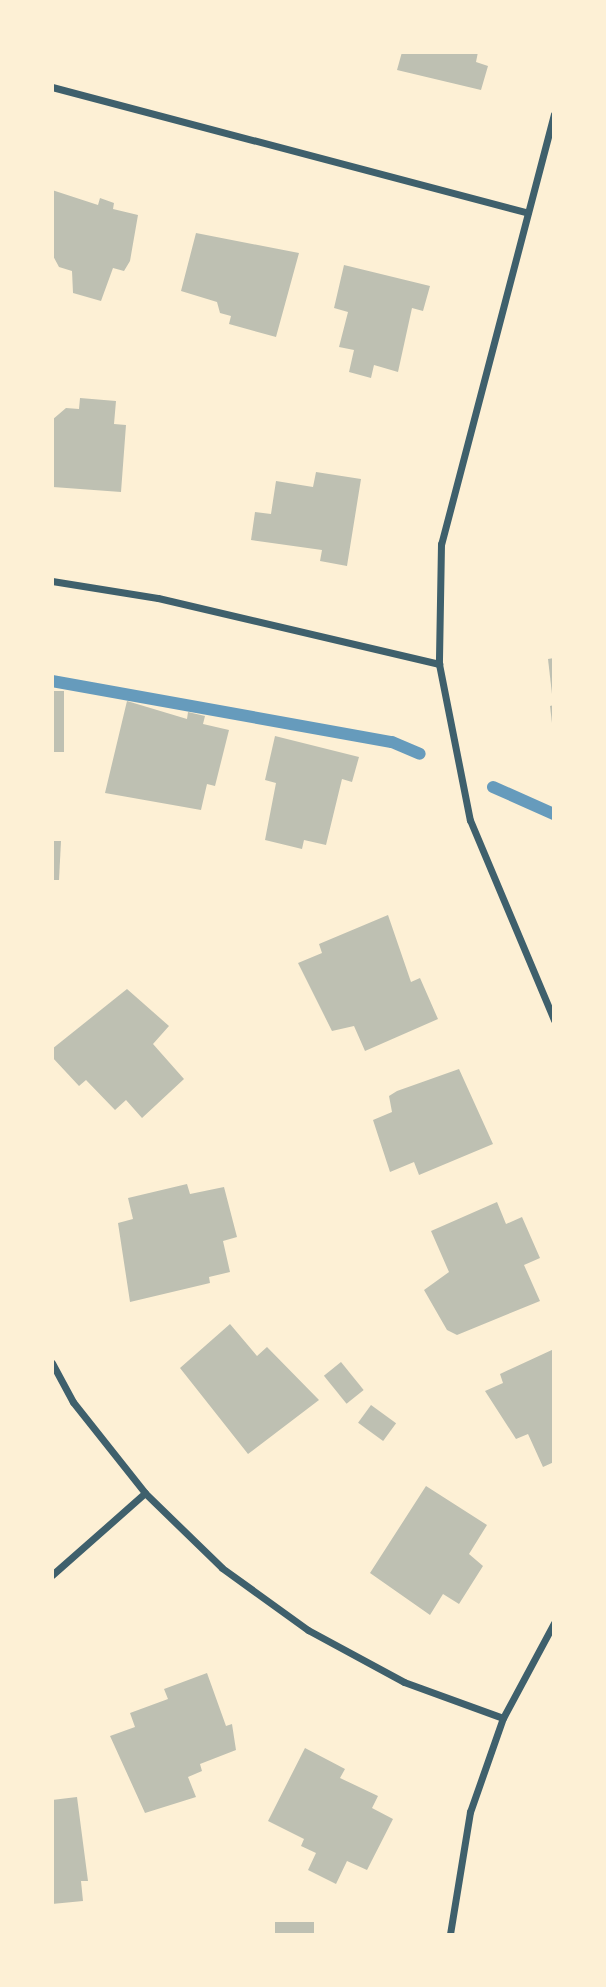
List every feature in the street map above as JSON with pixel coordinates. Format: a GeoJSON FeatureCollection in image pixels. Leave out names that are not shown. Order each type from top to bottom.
{"type":"FeatureCollection","features":[{"type":"Feature","properties":{"kind":"street"},"geometry":{"type":"LineString","coordinates":[[52,87],[528,212]]}},
{"type":"Feature","properties":{"kind":"street"},"geometry":{"type":"LineString","coordinates":[[554,114],[441,544],[439,664],[470,820],[554,1020]]}},
{"type":"Feature","properties":{"kind":"street"},"geometry":{"type":"LineString","coordinates":[[52,581],[158,598],[439,664]]}},
{"type":"Feature","properties":{"kind":"street"},"geometry":{"type":"LineString","coordinates":[[52,1363],[73,1402],[145,1493],[222,1568],[308,1630],[404,1682],[503,1718]]}},
{"type":"Feature","properties":{"kind":"street"},"geometry":{"type":"LineString","coordinates":[[52,1575],[145,1493]]}},
{"type":"Feature","properties":{"kind":"street"},"geometry":{"type":"LineString","coordinates":[[450,1934],[470,1812],[503,1718],[554,1623]]}},
{"type":"Feature","properties":{"kind":"building"},"geometry":{"type":"Polygon","coordinates":[[[402,52],[478,52],[476,62],[488,66],[481,90],[397,70],[402,52]]]}},
{"type":"Feature","properties":{"kind":"building"},"geometry":{"type":"Polygon","coordinates":[[[52,190],[98,205],[100,198],[114,203],[113,209],[138,215],[130,261],[124,271],[113,268],[101,301],[73,293],[72,271],[59,267],[52,254],[52,190]]]}},
{"type":"Feature","properties":{"kind":"building"},"geometry":{"type":"Polygon","coordinates":[[[196,233],[299,253],[276,337],[229,324],[231,316],[220,313],[217,302],[181,291],[196,233]]]}},
{"type":"Feature","properties":{"kind":"building"},"geometry":{"type":"Polygon","coordinates":[[[344,265],[430,286],[423,311],[412,308],[398,372],[374,365],[371,378],[349,372],[354,350],[339,347],[348,312],[334,308],[344,265]]]}},
{"type":"Feature","properties":{"kind":"building"},"geometry":{"type":"Polygon","coordinates":[[[80,398],[116,401],[114,424],[126,425],[121,492],[53,487],[52,420],[66,408],[79,409],[80,398]]]}},
{"type":"Feature","properties":{"kind":"building"},"geometry":{"type":"Polygon","coordinates":[[[316,472],[361,479],[347,566],[320,561],[322,550],[251,540],[255,512],[271,514],[276,481],[313,487],[316,472]]]}},
{"type":"Feature","properties":{"kind":"building"},"geometry":{"type":"Polygon","coordinates":[[[554,658],[554,694],[552,694],[548,659],[554,658]]]}},
{"type":"Feature","properties":{"kind":"building"},"geometry":{"type":"Polygon","coordinates":[[[52,691],[64,691],[64,752],[52,752],[52,691]]]}},
{"type":"Feature","properties":{"kind":"building"},"geometry":{"type":"Polygon","coordinates":[[[127,701],[187,719],[188,712],[205,716],[203,724],[229,730],[215,786],[207,784],[201,810],[105,793],[127,701]]]}},
{"type":"Feature","properties":{"kind":"building"},"geometry":{"type":"Polygon","coordinates":[[[554,705],[554,723],[552,723],[550,706],[554,705]]]}},
{"type":"Feature","properties":{"kind":"building"},"geometry":{"type":"Polygon","coordinates":[[[275,736],[359,757],[352,782],[342,779],[326,845],[304,840],[302,849],[265,840],[276,783],[265,780],[275,736]]]}},
{"type":"Feature","properties":{"kind":"building"},"geometry":{"type":"Polygon","coordinates":[[[52,841],[61,841],[59,880],[52,880],[52,841]]]}},
{"type":"Feature","properties":{"kind":"building"},"geometry":{"type":"Polygon","coordinates":[[[388,915],[411,982],[420,978],[438,1019],[365,1051],[354,1026],[332,1031],[298,963],[322,953],[319,944],[388,915]]]}},
{"type":"Feature","properties":{"kind":"building"},"geometry":{"type":"Polygon","coordinates":[[[127,989],[169,1026],[153,1044],[184,1079],[142,1118],[126,1100],[115,1110],[86,1080],[79,1086],[52,1057],[52,1049],[127,989]]]}},
{"type":"Feature","properties":{"kind":"building"},"geometry":{"type":"Polygon","coordinates":[[[459,1069],[493,1144],[419,1175],[414,1162],[390,1172],[373,1120],[392,1112],[389,1096],[459,1069]]]}},
{"type":"Feature","properties":{"kind":"building"},"geometry":{"type":"Polygon","coordinates":[[[187,1184],[190,1194],[224,1187],[237,1237],[223,1241],[230,1272],[209,1277],[210,1283],[130,1302],[118,1223],[133,1219],[128,1198],[187,1184]]]}},
{"type":"Feature","properties":{"kind":"building"},"geometry":{"type":"Polygon","coordinates":[[[497,1202],[506,1224],[522,1217],[540,1258],[524,1265],[540,1301],[457,1335],[447,1330],[424,1290],[449,1272],[431,1231],[497,1202]]]}},
{"type":"Feature","properties":{"kind":"building"},"geometry":{"type":"Polygon","coordinates":[[[230,1324],[257,1356],[267,1347],[319,1400],[248,1454],[180,1368],[230,1324]]]}},
{"type":"Feature","properties":{"kind":"building"},"geometry":{"type":"Polygon","coordinates":[[[554,1349],[554,1462],[543,1467],[528,1434],[516,1439],[485,1391],[503,1383],[500,1374],[554,1349]]]}},
{"type":"Feature","properties":{"kind":"building"},"geometry":{"type":"Polygon","coordinates":[[[341,1362],[364,1390],[347,1404],[324,1376],[341,1362]]]}},
{"type":"Feature","properties":{"kind":"building"},"geometry":{"type":"Polygon","coordinates":[[[371,1405],[396,1423],[383,1441],[358,1423],[371,1405]]]}},
{"type":"Feature","properties":{"kind":"building"},"geometry":{"type":"Polygon","coordinates":[[[426,1486],[487,1525],[469,1554],[483,1566],[459,1604],[443,1594],[430,1615],[370,1573],[426,1486]]]}},
{"type":"Feature","properties":{"kind":"building"},"geometry":{"type":"Polygon","coordinates":[[[207,1673],[226,1726],[232,1724],[236,1750],[200,1764],[202,1771],[188,1777],[196,1797],[145,1813],[110,1736],[135,1727],[130,1713],[168,1699],[164,1689],[207,1673]]]}},
{"type":"Feature","properties":{"kind":"building"},"geometry":{"type":"Polygon","coordinates":[[[305,1748],[345,1769],[340,1778],[378,1796],[372,1808],[393,1819],[367,1870],[347,1861],[336,1884],[308,1870],[316,1853],[301,1846],[304,1839],[268,1821],[305,1748]]]}},
{"type":"Feature","properties":{"kind":"building"},"geometry":{"type":"Polygon","coordinates":[[[77,1797],[88,1881],[81,1881],[83,1901],[52,1904],[52,1800],[77,1797]]]}},
{"type":"Feature","properties":{"kind":"building"},"geometry":{"type":"Polygon","coordinates":[[[275,1922],[314,1922],[314,1934],[275,1934],[275,1922]]]}},
{"type":"Feature","properties":{"kind":"waterway"},"geometry":{"type":"LineString","coordinates":[[52,681],[392,742],[420,754]]}},
{"type":"Feature","properties":{"kind":"waterway"},"geometry":{"type":"LineString","coordinates":[[493,787],[554,814]]}}]}
